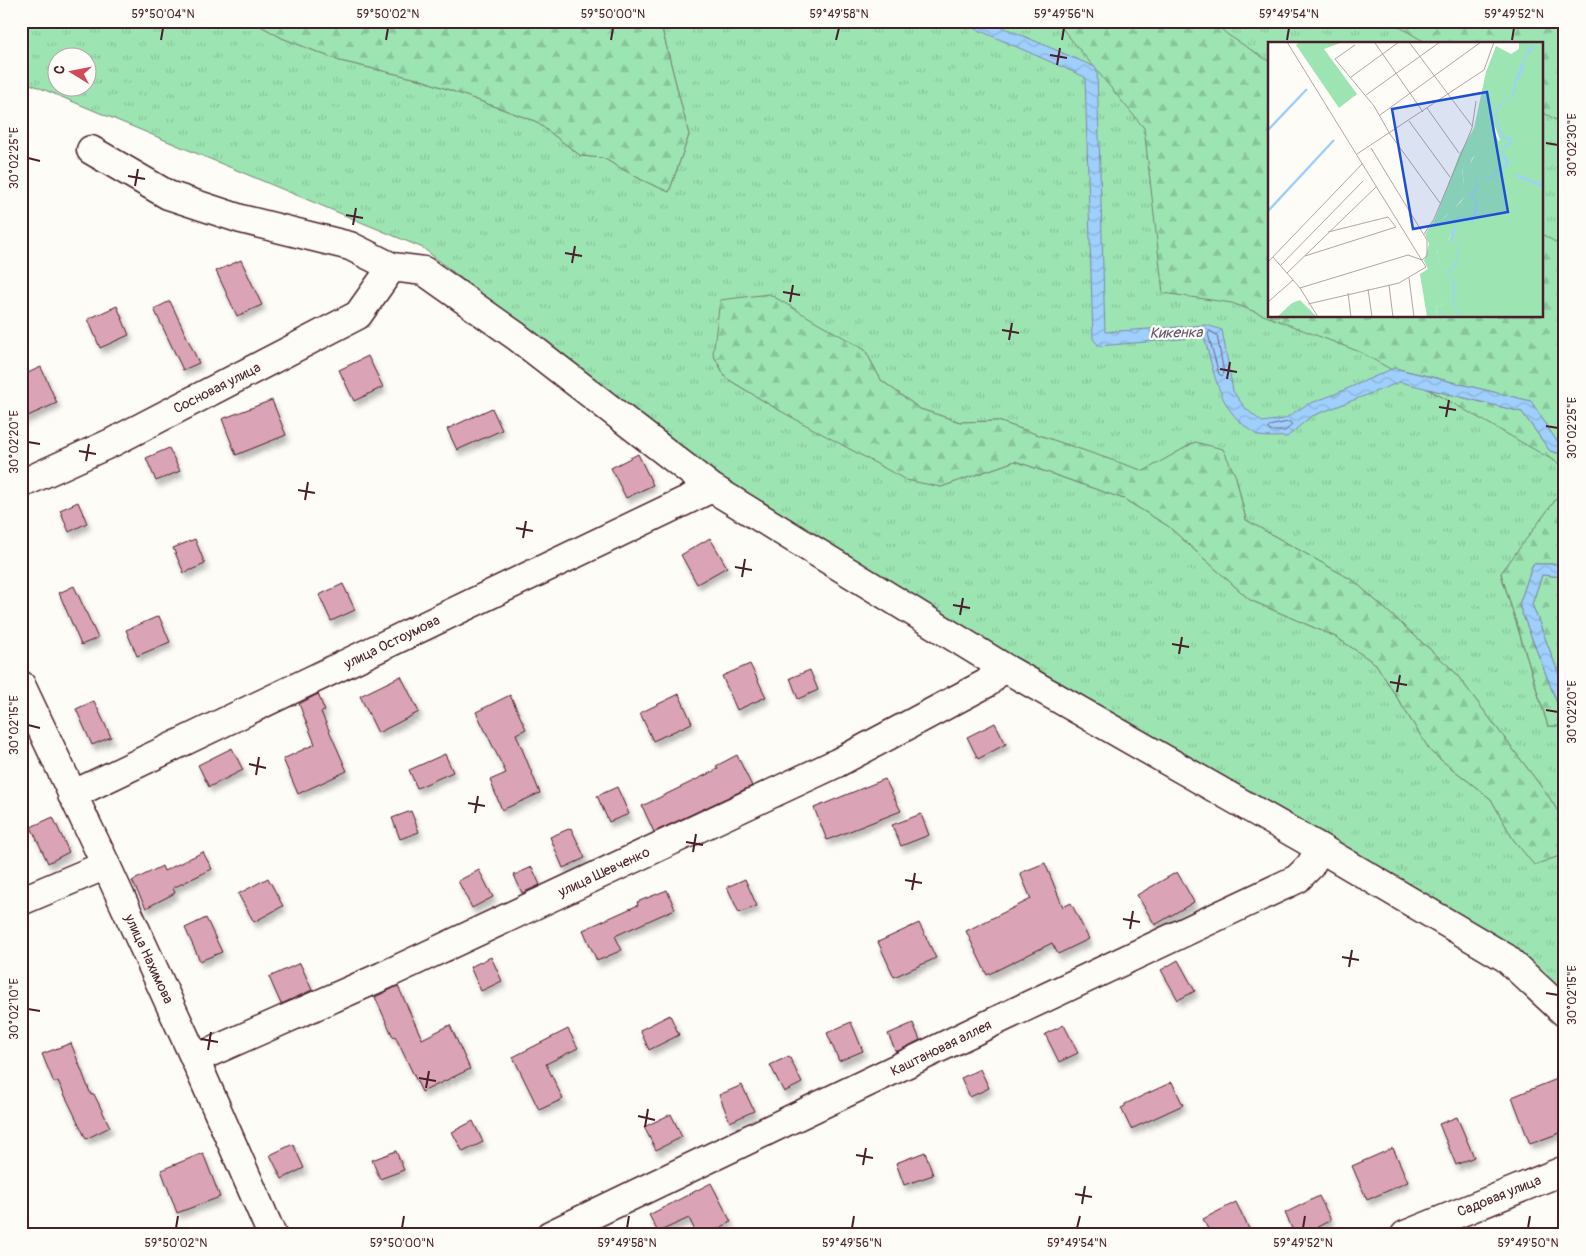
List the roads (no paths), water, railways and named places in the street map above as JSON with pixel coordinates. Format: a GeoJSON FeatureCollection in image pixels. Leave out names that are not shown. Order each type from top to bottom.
{"type":"FeatureCollection","features":[{"type":"Feature","properties":{"kind":"street"},"geometry":{"type":"LineString","coordinates":[[91,150],[168,195],[241,219],[350,246],[392,267],[424,271],[516,336],[712,488],[1003,667],[1320,848],[1506,958],[1565,1013]]}},
{"type":"Feature","properties":{"kind":"street","name":"Сосновая улица"},"geometry":{"type":"LineString","coordinates":[[21,484],[113,442],[358,315],[392,267]]}},
{"type":"Feature","properties":{"kind":"street","name":"улица Остоумова"},"geometry":{"type":"LineString","coordinates":[[72,795],[712,488]]}},
{"type":"Feature","properties":{"kind":"street","name":"улица Шевченко"},"geometry":{"type":"LineString","coordinates":[[195,1060],[392,972],[837,763],[987,683],[1003,667]]}},
{"type":"Feature","properties":{"kind":"street","name":"улица Нахимова"},"geometry":{"type":"LineString","coordinates":[[21,685],[195,1060],[272,1235]]}},
{"type":"Feature","properties":{"kind":"street","name":"Каштановая аллея"},"geometry":{"type":"LineString","coordinates":[[550,1235],[985,1026],[1297,880],[1310,866],[1320,848]]}},
{"type":"Feature","properties":{"kind":"street"},"geometry":{"type":"LineString","coordinates":[[21,901],[106,865]]}},
{"type":"Feature","properties":{"kind":"street","name":"Садовая улица"},"geometry":{"type":"LineString","coordinates":[[1405,1235],[1565,1170]]}},
{"type":"Feature","properties":{"kind":"water","name":"Кикенка"},"geometry":{"type":"Polygon","coordinates":[[[973,21],[989,21],[1095,67],[1097,71],[1105,332],[1207,325],[1222,330],[1233,391],[1245,408],[1262,422],[1284,419],[1306,405],[1394,368],[1531,401],[1556,440],[1565,442],[1565,455],[1550,451],[1522,412],[1400,382],[1310,417],[1287,437],[1259,436],[1230,411],[1214,376],[1204,337],[1099,346],[1093,339],[1085,77],[976,29],[973,21]]]}},
{"type":"Feature","properties":{"kind":"water"},"geometry":{"type":"Polygon","coordinates":[[[1533,564],[1565,564],[1565,577],[1542,575],[1532,604],[1565,690],[1565,712],[1559,708],[1519,605],[1533,564]]]}}]}
